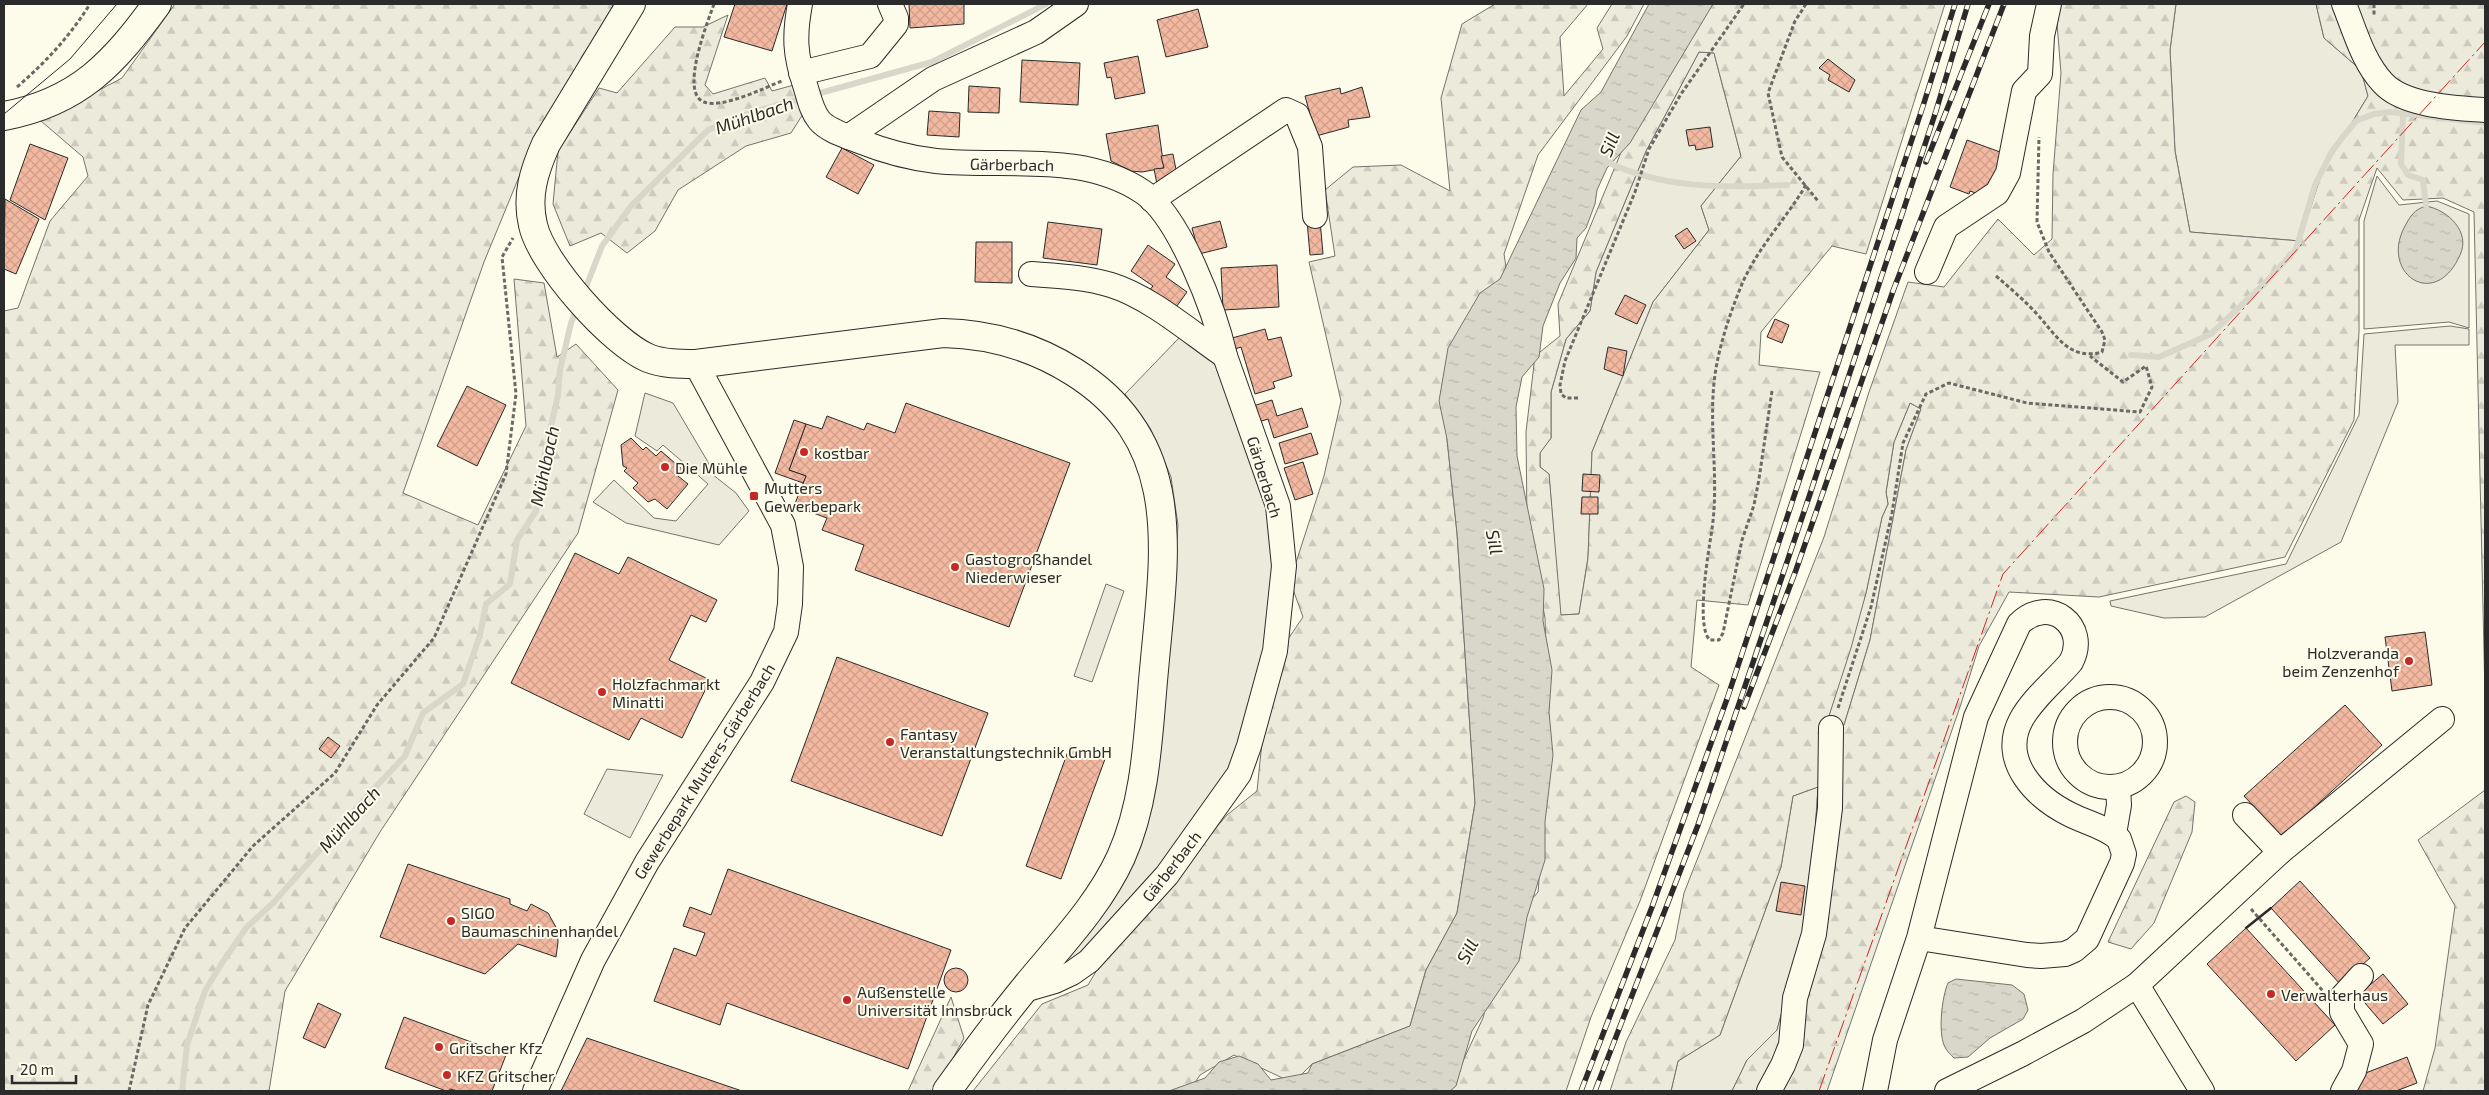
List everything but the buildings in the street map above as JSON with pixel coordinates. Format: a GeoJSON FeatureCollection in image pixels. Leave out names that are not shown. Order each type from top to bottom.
{"type":"FeatureCollection","features":[{"type":"Feature","properties":{"kind":"main road"},"geometry":{"type":"LineString","coordinates":[[14,107],[67,95],[99,73],[116,57],[157,4]]}},
{"type":"Feature","properties":{"kind":"main road"},"geometry":{"type":"LineString","coordinates":[[631,4],[546,144],[539,160],[530,193],[533,227],[550,261],[585,306],[608,330],[648,358],[673,364],[696,364],[943,333],[989,336],[1043,354],[1082,377],[1105,394],[1142,445],[1154,473],[1164,533],[1148,732],[1136,817],[1122,854],[1105,888],[978,1047],[948,1091]]}},
{"type":"Feature","properties":{"kind":"street","name":"Gärberbach"},"geometry":{"type":"LineString","coordinates":[[800,4],[795,42],[796,60],[812,108],[821,122],[880,149],[919,159],[1074,166],[1104,174],[1131,185],[1152,200],[1173,228],[1184,248],[1208,302],[1219,330],[1224,356],[1278,506],[1284,566],[1275,651],[1249,746],[1239,774],[1167,876],[1088,961],[1072,973],[1055,981],[1024,990]]}},
{"type":"Feature","properties":{"kind":"street"},"geometry":{"type":"LineString","coordinates":[[803,79],[870,56],[896,24],[896,18],[890,4]]}},
{"type":"Feature","properties":{"kind":"street"},"geometry":{"type":"LineString","coordinates":[[848,136],[933,79],[1036,32],[1076,4]]}},
{"type":"Feature","properties":{"kind":"street"},"geometry":{"type":"LineString","coordinates":[[1927,272],[1946,227],[1997,193],[2008,173],[2024,91],[2040,74],[2042,36],[2049,4]]}},
{"type":"Feature","properties":{"kind":"street"},"geometry":{"type":"LineString","coordinates":[[2344,4],[2365,57],[2384,84],[2410,99],[2448,108],[2485,110]]}},
{"type":"Feature","properties":{"kind":"street"},"geometry":{"type":"LineString","coordinates":[[4,130],[14,107]]}},
{"type":"Feature","properties":{"kind":"street"},"geometry":{"type":"LineString","coordinates":[[1152,200],[1286,110],[1298,115],[1310,148],[1315,216]]}},
{"type":"Feature","properties":{"kind":"street"},"geometry":{"type":"LineString","coordinates":[[1031,274],[1081,278],[1112,285],[1141,299],[1224,356]]}},
{"type":"Feature","properties":{"kind":"street","name":"Gewerbepark Mutters-Gärberbach"},"geometry":{"type":"LineString","coordinates":[[535,1091],[593,960],[647,862],[762,682],[786,632],[790,604],[790,567],[783,524],[696,364]]}},
{"type":"Feature","properties":{"kind":"street"},"geometry":{"type":"LineString","coordinates":[[1875,1091],[1885,1040],[1919,938],[1976,717],[2019,624],[2025,618],[2040,612],[2054,613],[2066,620],[2074,632],[2076,648],[2071,662],[2022,719],[2014,741],[2017,764],[2030,785],[2046,800],[2071,815],[2114,834],[2123,846],[2122,863],[2088,939],[2074,950],[2056,956],[2041,956],[1919,938]]}},
{"type":"Feature","properties":{"kind":"street"},"geometry":{"type":"LineString","coordinates":[[2105,697],[2120,698],[2133,703],[2145,713],[2153,727],[2156,742],[2153,758],[2145,772],[2133,782],[2118,788],[2102,788],[2088,782],[2076,773],[2066,754],[2065,733],[2070,720],[2079,709],[2091,701],[2105,697]]}},
{"type":"Feature","properties":{"kind":"street"},"geometry":{"type":"LineString","coordinates":[[1947,1091],[2074,1026],[2137,985],[2280,852],[2442,719]]}},
{"type":"Feature","properties":{"kind":"street"},"geometry":{"type":"LineString","coordinates":[[1769,1091],[1784,1065],[1791,1045],[1795,998],[1814,934],[1830,808],[1831,728]]}},
{"type":"Feature","properties":{"kind":"street"},"geometry":{"type":"LineString","coordinates":[[2071,815],[2088,782]]}},
{"type":"Feature","properties":{"kind":"street"},"geometry":{"type":"LineString","coordinates":[[2114,834],[2119,805],[2118,788]]}},
{"type":"Feature","properties":{"kind":"street"},"geometry":{"type":"LineString","coordinates":[[2245,815],[2280,852]]}},
{"type":"Feature","properties":{"kind":"street"},"geometry":{"type":"LineString","coordinates":[[2343,1091],[2354,1070],[2361,1044],[2342,1012],[2342,997],[2361,976]]}},
{"type":"Feature","properties":{"kind":"street"},"geometry":{"type":"LineString","coordinates":[[2137,985],[2202,1091]]}},
{"type":"Feature","properties":{"kind":"path"},"geometry":{"type":"LineString","coordinates":[[14,107],[47,61],[77,25],[90,4]]}},
{"type":"Feature","properties":{"kind":"path"},"geometry":{"type":"LineString","coordinates":[[714,4],[700,47],[692,85],[698,98],[703,102],[723,102],[803,79]]}},
{"type":"Feature","properties":{"kind":"path"},"geometry":{"type":"LineString","coordinates":[[1578,398],[1566,398],[1560,394],[1565,361],[1635,192],[1649,149],[1681,94],[1744,4]]}},
{"type":"Feature","properties":{"kind":"path"},"geometry":{"type":"LineString","coordinates":[[1806,4],[1795,21],[1768,93],[1782,157],[1818,201]]}},
{"type":"Feature","properties":{"kind":"path"},"geometry":{"type":"LineString","coordinates":[[2040,133],[2037,222],[2049,252],[2102,332],[2105,340],[2102,352],[2090,356]]}},
{"type":"Feature","properties":{"kind":"path"},"geometry":{"type":"LineString","coordinates":[[1772,391],[1754,505],[1742,540],[1722,633],[1719,640],[1710,640],[1705,631],[1704,594],[1715,491],[1713,402],[1717,363],[1742,284],[1756,255],[1806,185]]}},
{"type":"Feature","properties":{"kind":"path"},"geometry":{"type":"LineString","coordinates":[[129,1091],[148,1006],[185,928],[253,846],[335,773],[377,705],[434,638],[506,474],[516,394],[502,257],[515,235],[533,227]]}},
{"type":"Feature","properties":{"kind":"path"},"geometry":{"type":"LineString","coordinates":[[1831,728],[1871,606],[1892,512],[1903,443],[1926,394],[1949,383],[2027,403],[2140,412],[2152,387],[2146,366],[2123,382],[2090,356],[2069,348],[2056,338],[2038,315],[1996,276]]}},
{"type":"Feature","properties":{"kind":"path"},"geometry":{"type":"LineString","coordinates":[[2239,892],[2258,918],[2342,1012]]}},
{"type":"Feature","properties":{"kind":"green space"},"geometry":{"type":"Polygon","coordinates":[[[175,4],[614,4],[537,133],[484,262],[403,493],[478,525],[526,426],[514,279],[544,283],[557,357],[576,344],[618,390],[578,533],[380,832],[285,991],[269,1091],[4,1091],[4,311],[18,308],[50,221],[88,176],[83,157],[41,121],[122,78],[175,4]]]}},
{"type":"Feature","properties":{"kind":"green space"},"geometry":{"type":"Polygon","coordinates":[[[1495,4],[1588,4],[1560,37],[1564,96],[1603,49],[1597,28],[1612,4],[1644,4],[1627,36],[1538,155],[1504,254],[1511,299],[1447,439],[1457,533],[1475,803],[1457,913],[1426,970],[1410,1026],[1312,1064],[1293,1083],[1234,1055],[1200,1075],[1189,1091],[973,1091],[1042,1004],[1088,985],[1106,955],[1227,815],[1257,791],[1262,742],[1278,654],[1303,617],[1290,581],[1324,476],[1341,401],[1309,262],[1335,256],[1325,190],[1353,167],[1401,165],[1450,191],[1441,98],[1462,24],[1495,4]]]}},
{"type":"Feature","properties":{"kind":"green space"},"geometry":{"type":"Polygon","coordinates":[[[1713,4],[1945,4],[1866,254],[1832,246],[1761,332],[1759,365],[1820,372],[1748,605],[1697,600],[1691,667],[1719,685],[1640,901],[1591,1017],[1566,1091],[1449,1091],[1483,1018],[1507,927],[1538,892],[1549,754],[1545,618],[1527,523],[1526,432],[1535,356],[1560,336],[1558,304],[1627,138],[1657,85],[1713,4]],[[1699,52],[1646,151],[1596,272],[1590,311],[1566,339],[1551,392],[1551,438],[1540,453],[1540,467],[1549,474],[1561,615],[1579,614],[1588,558],[1592,452],[1653,302],[1709,230],[1701,206],[1741,156],[1714,53],[1699,52]]]}},
{"type":"Feature","properties":{"kind":"green space"},"geometry":{"type":"Polygon","coordinates":[[[2059,4],[2176,4],[2170,50],[2175,151],[2190,232],[2300,241],[2322,172],[2368,96],[2361,70],[2324,38],[2316,4],[2485,4],[2485,696],[2474,212],[2443,198],[2403,200],[2377,168],[2359,220],[2359,332],[2354,420],[2285,557],[2099,597],[2009,592],[1979,646],[1961,704],[1827,1091],[1732,1091],[1747,1060],[1777,1030],[1810,909],[1818,787],[1793,796],[1781,867],[1720,1035],[1678,1061],[1671,1091],[1610,1091],[1626,1042],[1675,940],[1684,893],[1824,537],[1869,392],[1908,282],[1944,287],[1998,219],[2034,255],[2052,239],[2053,174],[2061,73],[2056,11],[2059,4]],[[1910,403],[1894,442],[1886,492],[1888,504],[1882,517],[1866,593],[1851,648],[1827,722],[1844,725],[1870,640],[1906,450],[1921,409],[1910,403]]]}},
{"type":"Feature","properties":{"kind":"green space"},"geometry":{"type":"Polygon","coordinates":[[[2176,4],[2316,4],[2324,38],[2361,70],[2368,96],[2322,172],[2300,241],[2190,232],[2175,151],[2170,50],[2176,4]]]}},
{"type":"Feature","properties":{"kind":"green space"},"geometry":{"type":"Polygon","coordinates":[[[728,15],[705,85],[713,94],[765,78],[772,91],[794,85],[803,114],[791,133],[746,146],[678,190],[655,231],[627,253],[601,233],[570,246],[553,204],[558,151],[599,88],[617,93],[675,27],[703,27],[728,15]]]}},
{"type":"Feature","properties":{"kind":"green space"},"geometry":{"type":"Polygon","coordinates":[[[1699,52],[1714,53],[1741,156],[1701,206],[1709,230],[1653,302],[1592,452],[1588,558],[1579,614],[1560,615],[1549,474],[1540,467],[1540,452],[1551,438],[1551,392],[1566,339],[1590,311],[1596,272],[1646,151],[1699,52]]]}},
{"type":"Feature","properties":{"kind":"green space"},"geometry":{"type":"Polygon","coordinates":[[[2377,176],[2399,205],[2437,201],[2469,214],[2469,328],[2449,322],[2364,329],[2364,221],[2377,176]]]}},
{"type":"Feature","properties":{"kind":"green space"},"geometry":{"type":"Polygon","coordinates":[[[2450,326],[2469,329],[2469,345],[2395,345],[2398,402],[2341,542],[2205,617],[2164,618],[2111,606],[2110,601],[2286,564],[2359,415],[2364,334],[2450,326]]]}},
{"type":"Feature","properties":{"kind":"green space"},"geometry":{"type":"Polygon","coordinates":[[[1179,338],[1222,361],[1272,503],[1276,615],[1242,754],[1185,844],[1072,964],[1062,962],[1091,931],[1118,892],[1170,621],[1178,525],[1171,477],[1150,428],[1125,394],[1179,338]]]}},
{"type":"Feature","properties":{"kind":"green space"},"geometry":{"type":"Polygon","coordinates":[[[1910,403],[1921,409],[1906,450],[1870,640],[1844,725],[1827,722],[1866,593],[1882,517],[1888,504],[1886,492],[1894,442],[1910,403]]]}},
{"type":"Feature","properties":{"kind":"green space"},"geometry":{"type":"Polygon","coordinates":[[[1818,787],[1810,909],[1777,1030],[1747,1060],[1732,1091],[1671,1091],[1678,1061],[1720,1035],[1781,867],[1793,796],[1818,787]]]}},
{"type":"Feature","properties":{"kind":"green space"},"geometry":{"type":"Polygon","coordinates":[[[2485,790],[2485,1091],[2423,1091],[2435,1048],[2455,906],[2418,840],[2485,790]]]}},
{"type":"Feature","properties":{"kind":"green space"},"geometry":{"type":"Polygon","coordinates":[[[2186,796],[2195,802],[2192,832],[2154,923],[2131,949],[2108,942],[2174,802],[2186,796]]]}},
{"type":"Feature","properties":{"kind":"green space"},"geometry":{"type":"Polygon","coordinates":[[[951,997],[964,1038],[935,1091],[908,1091],[951,997]]]}},
{"type":"Feature","properties":{"kind":"shaded area"},"geometry":{"type":"Polygon","coordinates":[[[645,393],[673,403],[708,462],[712,474],[736,493],[749,511],[719,545],[626,523],[593,502],[614,480],[654,518],[676,521],[708,484],[663,445],[657,451],[635,436],[645,393]]]}},
{"type":"Feature","properties":{"kind":"shaded area"},"geometry":{"type":"Polygon","coordinates":[[[1106,584],[1124,591],[1092,682],[1074,676],[1106,584]]]}},
{"type":"Feature","properties":{"kind":"shaded area"},"geometry":{"type":"Polygon","coordinates":[[[607,769],[663,775],[630,838],[584,814],[607,769]]]}},
{"type":"Feature","properties":{"kind":"water","name":"Sill"},"geometry":{"type":"Polygon","coordinates":[[[1649,4],[1713,4],[1630,143],[1607,168],[1597,190],[1595,204],[1586,228],[1577,238],[1576,258],[1560,283],[1543,326],[1539,357],[1522,377],[1516,407],[1517,456],[1544,589],[1543,621],[1552,670],[1549,712],[1553,755],[1545,822],[1545,860],[1527,917],[1519,961],[1472,1031],[1456,1086],[1450,1091],[1169,1091],[1205,1078],[1219,1062],[1239,1056],[1258,1064],[1271,1080],[1308,1073],[1312,1064],[1410,1026],[1426,970],[1457,913],[1475,803],[1457,533],[1447,439],[1439,401],[1448,348],[1480,293],[1500,279],[1581,110],[1601,92],[1649,4]]]}},
{"type":"Feature","properties":{"kind":"water"},"geometry":{"type":"Polygon","coordinates":[[[2426,206],[2442,212],[2455,223],[2460,230],[2463,246],[2460,255],[2449,272],[2437,281],[2425,283],[2413,280],[2404,271],[2399,258],[2399,243],[2411,216],[2418,209],[2426,206]]]}},
{"type":"Feature","properties":{"kind":"water"},"geometry":{"type":"Polygon","coordinates":[[[1956,979],[2012,985],[2024,994],[2028,1010],[2023,1019],[1990,1038],[1968,1057],[1954,1058],[1943,1043],[1941,1026],[1942,1006],[1946,989],[1948,983],[1956,979]]]}},
{"type":"Feature","properties":{"kind":"waterway","name":"Mühlbach"},"geometry":{"type":"LineString","coordinates":[[813,95],[932,62],[1046,4]]}},
{"type":"Feature","properties":{"kind":"waterway","name":"Mühlbach"},"geometry":{"type":"LineString","coordinates":[[584,292],[602,246],[631,206],[708,130],[753,112],[804,98]]}},
{"type":"Feature","properties":{"kind":"waterway"},"geometry":{"type":"LineString","coordinates":[[2131,355],[2159,357],[2211,334],[2267,281],[2296,249],[2315,185],[2331,153],[2356,121],[2374,114],[2390,112],[2485,123]]}},
{"type":"Feature","properties":{"kind":"waterway"},"geometry":{"type":"LineString","coordinates":[[2403,114],[2401,164],[2408,175],[2423,180],[2426,206]]}},
{"type":"Feature","properties":{"kind":"waterway","name":"Sill"},"geometry":{"type":"LineString","coordinates":[[1605,161],[1627,170],[1671,182],[1717,186],[1787,185]]}},
{"type":"Feature","properties":{"kind":"waterway","name":"Mühlbach"},"geometry":{"type":"LineString","coordinates":[[182,1091],[187,1045],[205,991],[246,928],[274,902],[405,756],[423,713],[463,684],[480,635],[486,604],[510,584],[517,540],[536,511],[545,453],[558,395],[560,370],[571,323],[577,308]]}},
{"type":"Feature","properties":{"kind":"tram line"},"geometry":{"type":"LineString","coordinates":[[4,114],[70,59],[117,4]]}},
{"type":"Feature","properties":{"kind":"railway"},"geometry":{"type":"LineString","coordinates":[[1581,1091],[1652,907],[1727,699],[1955,4]]}},
{"type":"Feature","properties":{"kind":"railway"},"geometry":{"type":"LineString","coordinates":[[1595,1091],[1698,825],[1809,497],[1936,111],[1968,4]]}},
{"type":"Feature","properties":{"kind":"railway"},"geometry":{"type":"LineString","coordinates":[[1926,162],[1989,4]]}},
{"type":"Feature","properties":{"kind":"railway"},"geometry":{"type":"LineString","coordinates":[[1744,707],[1796,570],[1893,291],[2004,4]]}},
{"type":"Feature","properties":{"kind":"wall"},"geometry":{"type":"LineString","coordinates":[[2246,928],[2271,908]]}},
{"type":"Feature","properties":{"kind":"power"},"geometry":{"type":"LineString","coordinates":[[1819,1091],[2003,574],[2485,42]]}},
{"type":"Feature","properties":{"kind":"place","name":"kostbar"},"geometry":{"type":"Point","coordinates":[804,452]}},
{"type":"Feature","properties":{"kind":"place","name":"Die Mühle"},"geometry":{"type":"Point","coordinates":[665,467]}},
{"type":"Feature","properties":{"kind":"place","name":"Mutters Gewerbepark"},"geometry":{"type":"Point","coordinates":[754,496]}},
{"type":"Feature","properties":{"kind":"place","name":"Gastogroßhandel Niederwieser"},"geometry":{"type":"Point","coordinates":[955,567]}},
{"type":"Feature","properties":{"kind":"place","name":"Holzveranda beim Zenzenhof"},"geometry":{"type":"Point","coordinates":[2409,661]}},
{"type":"Feature","properties":{"kind":"place","name":"Holzfachmarkt Minatti"},"geometry":{"type":"Point","coordinates":[602,692]}},
{"type":"Feature","properties":{"kind":"place","name":"Fantasy Veranstaltungstechnik GmbH"},"geometry":{"type":"Point","coordinates":[890,742]}},
{"type":"Feature","properties":{"kind":"place","name":"SIGO Baumaschinenhandel"},"geometry":{"type":"Point","coordinates":[451,921]}},
{"type":"Feature","properties":{"kind":"place","name":"Verwalterhaus"},"geometry":{"type":"Point","coordinates":[2271,994]}},
{"type":"Feature","properties":{"kind":"place","name":"Außenstelle Universität Innsbruck"},"geometry":{"type":"Point","coordinates":[847,1000]}},
{"type":"Feature","properties":{"kind":"place","name":"Gritscher Kfz"},"geometry":{"type":"Point","coordinates":[439,1047]}},
{"type":"Feature","properties":{"kind":"place","name":"KFZ Gritscher"},"geometry":{"type":"Point","coordinates":[447,1075]}}]}
